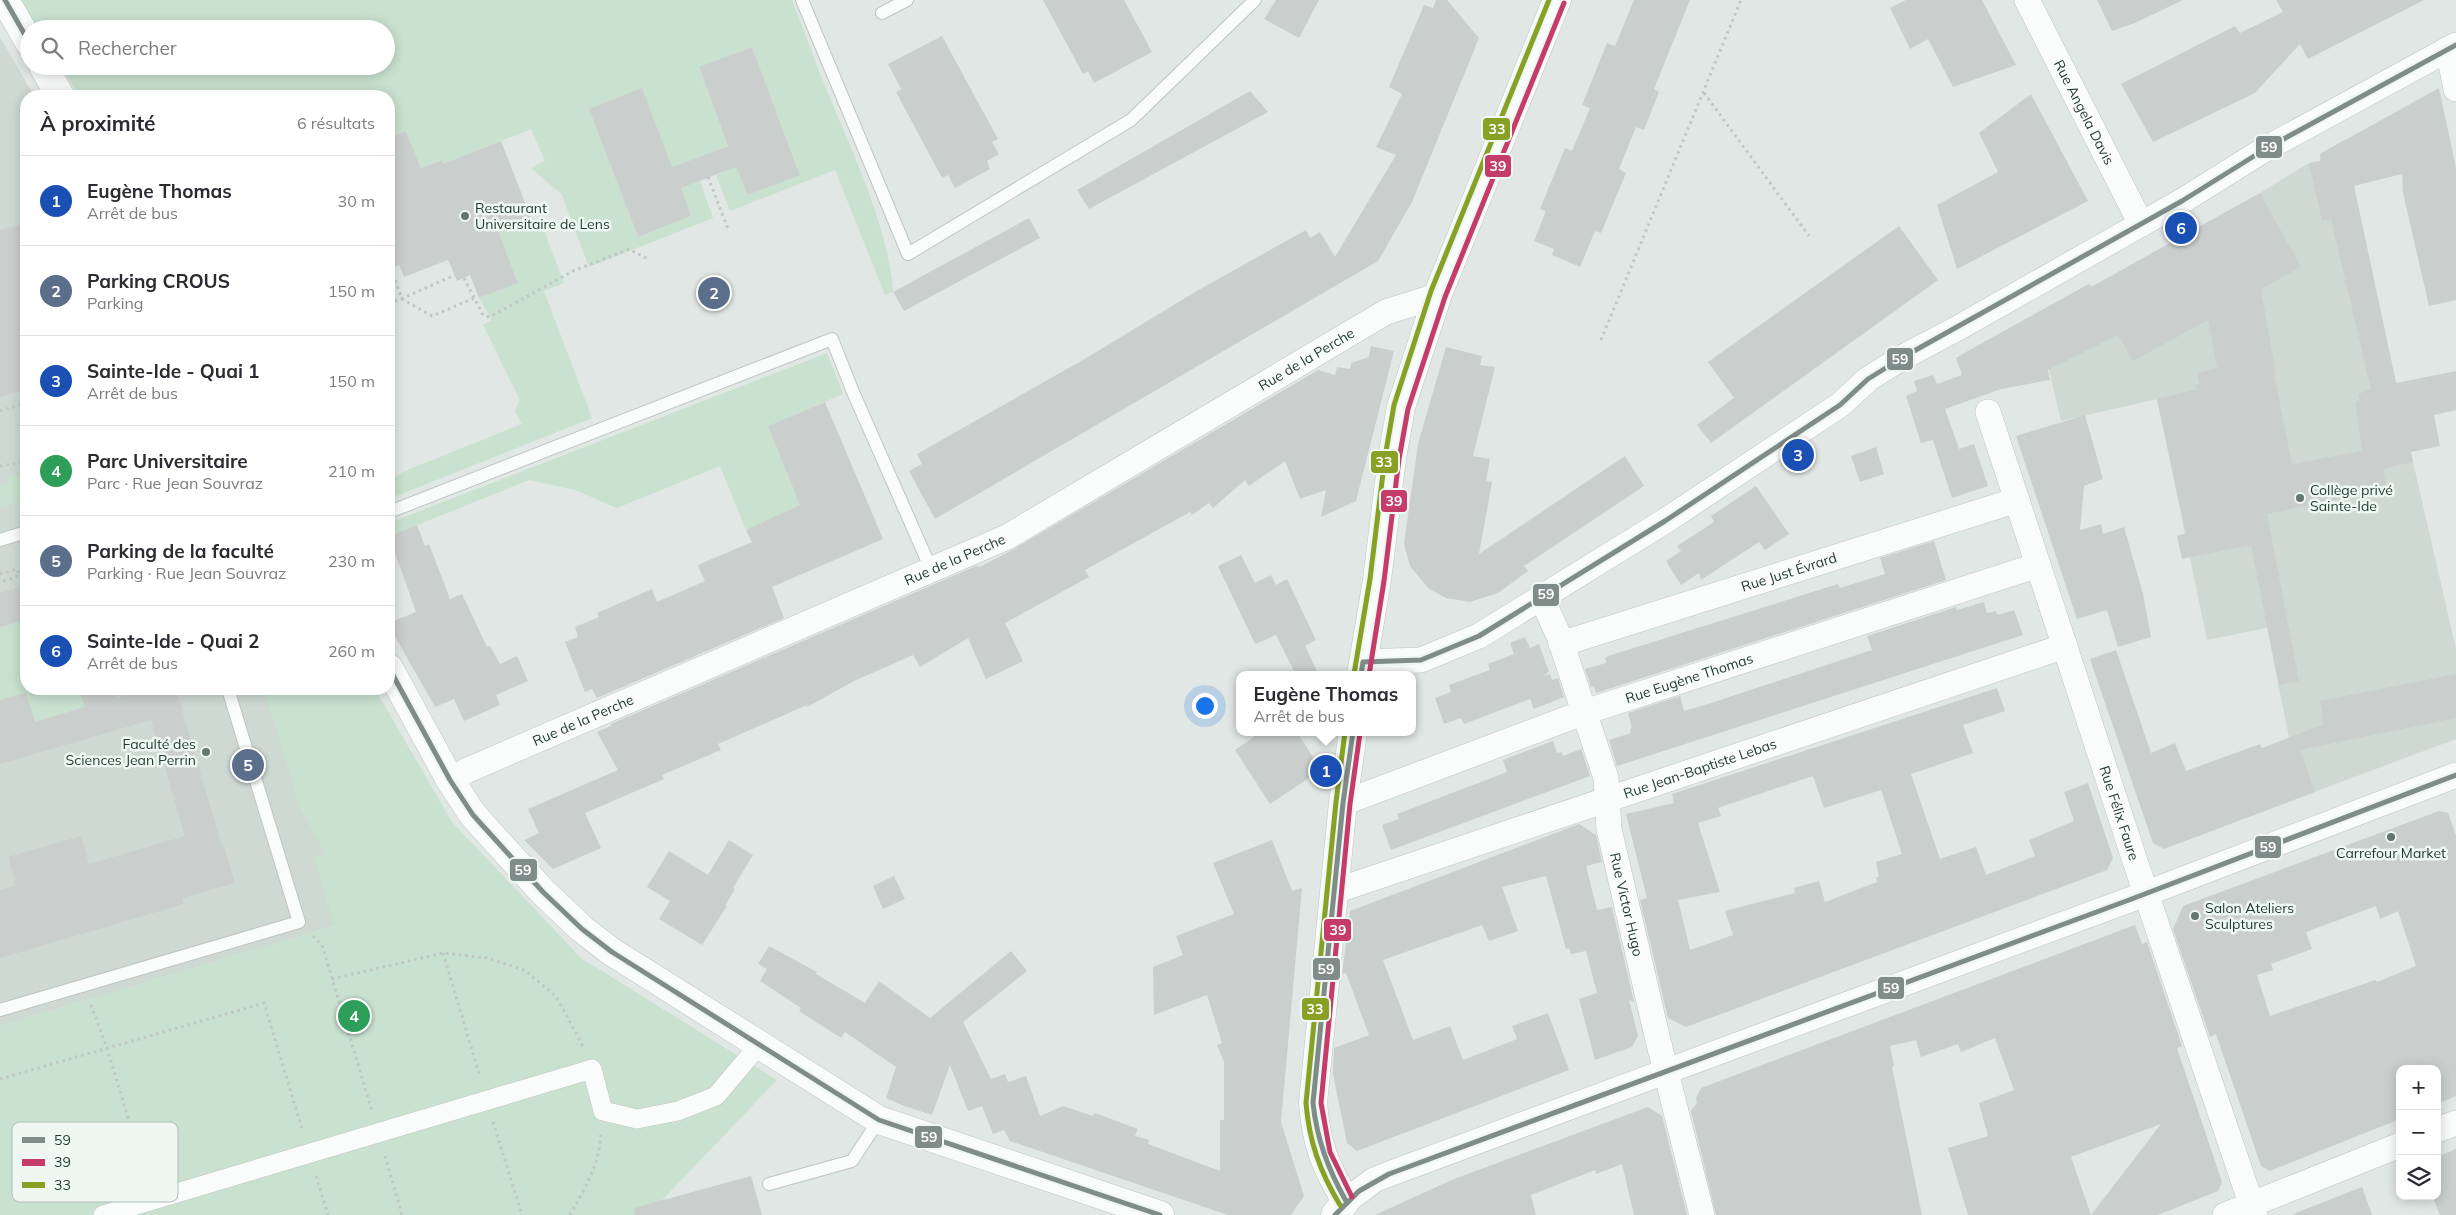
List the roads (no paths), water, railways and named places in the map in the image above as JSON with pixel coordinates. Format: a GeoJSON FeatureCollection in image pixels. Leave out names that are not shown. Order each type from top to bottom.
{"type":"FeatureCollection","features":[{"type":"Feature","properties":{"kind":"street"},"geometry":{"type":"LineString","coordinates":[[5,0],[20,26]]}},
{"type":"Feature","properties":{"kind":"street"},"geometry":{"type":"LineString","coordinates":[[1556,0],[1437,296],[1401,407],[1362,668],[1421,660],[1479,636],[1542,599],[1665,521],[1840,405],[1868,379],[1905,356],[2141,224],[2267,148],[2452,47],[2456,89]]}},
{"type":"Feature","properties":{"kind":"street","name":"Rue Angela Davis"},"geometry":{"type":"LineString","coordinates":[[2027,0],[2141,224]]}},
{"type":"Feature","properties":{"kind":"street"},"geometry":{"type":"LineString","coordinates":[[48,75],[57,90]]}},
{"type":"Feature","properties":{"kind":"street","name":"Rue de la Perche"},"geometry":{"type":"LineString","coordinates":[[450,780],[468,770],[1007,537],[1386,312],[1437,296]]}},
{"type":"Feature","properties":{"kind":"street","name":"Rue Félix Faure"},"geometry":{"type":"LineString","coordinates":[[1988,412],[2253,1210]]}},
{"type":"Feature","properties":{"kind":"street","name":"Rue Just Évrard"},"geometry":{"type":"LineString","coordinates":[[1561,644],[2017,500]]}},
{"type":"Feature","properties":{"kind":"street","name":"Rue Eugène Thomas"},"geometry":{"type":"LineString","coordinates":[[1343,802],[1585,712],[2038,565]]}},
{"type":"Feature","properties":{"kind":"street","name":"Rue Victor Hugo"},"geometry":{"type":"LineString","coordinates":[[1542,599],[1561,644],[1606,778],[1609,800],[1609,829],[1702,1215]]}},
{"type":"Feature","properties":{"kind":"street","name":"Rue Jean-Baptiste Lebas"},"geometry":{"type":"LineString","coordinates":[[1335,891],[2065,646]]}},
{"type":"Feature","properties":{"kind":"street"},"geometry":{"type":"LineString","coordinates":[[395,679],[450,780],[473,815],[543,892],[582,929],[620,957],[758,1046],[879,1120],[1160,1215]]}},
{"type":"Feature","properties":{"kind":"street"},"geometry":{"type":"LineString","coordinates":[[1352,736],[1343,802],[1313,1103],[1316,1136],[1341,1208],[1381,1177],[2148,893],[2456,776]]}},
{"type":"Feature","properties":{"kind":"street"},"geometry":{"type":"LineString","coordinates":[[178,1200],[309,1154],[592,1069],[602,1111],[637,1119],[678,1111],[716,1096],[758,1046]]}},
{"type":"Feature","properties":{"kind":"street"},"geometry":{"type":"LineString","coordinates":[[2441,1129],[2456,1123]]}},
{"type":"Feature","properties":{"kind":"street"},"geometry":{"type":"LineString","coordinates":[[2225,1215],[2253,1210],[2396,1147]]}},
{"type":"Feature","properties":{"kind":"street"},"geometry":{"type":"LineString","coordinates":[[103,1215],[155,1208],[172,1202]]}},
{"type":"Feature","properties":{"kind":"lane"},"geometry":{"type":"LineString","coordinates":[[802,0],[908,254],[1131,120],[1256,0]]}},
{"type":"Feature","properties":{"kind":"lane"},"geometry":{"type":"LineString","coordinates":[[882,13],[906,0]]}},
{"type":"Feature","properties":{"kind":"lane"},"geometry":{"type":"LineString","coordinates":[[395,510],[832,339],[852,392],[931,569]]}},
{"type":"Feature","properties":{"kind":"lane"},"geometry":{"type":"LineString","coordinates":[[0,540],[20,534]]}},
{"type":"Feature","properties":{"kind":"lane"},"geometry":{"type":"LineString","coordinates":[[0,1010],[299,922],[230,695]]}},
{"type":"Feature","properties":{"kind":"lane"},"geometry":{"type":"LineString","coordinates":[[769,1184],[852,1161],[879,1120]]}},
{"type":"Feature","properties":{"kind":"place","name":"Restaurant Universitaire de Lens"},"geometry":{"type":"Point","coordinates":[465,216]}},
{"type":"Feature","properties":{"kind":"place","name":"Sainte-Ide - Quai 2"},"geometry":{"type":"Point","coordinates":[2181,228]}},
{"type":"Feature","properties":{"kind":"place","name":"Parking CROUS"},"geometry":{"type":"Point","coordinates":[714,293]}},
{"type":"Feature","properties":{"kind":"place","name":"Sainte-Ide - Quai 1"},"geometry":{"type":"Point","coordinates":[1798,455]}},
{"type":"Feature","properties":{"kind":"place","name":"Collège privé Sainte-Ide"},"geometry":{"type":"Point","coordinates":[2300,498]}},
{"type":"Feature","properties":{"kind":"place","name":"Faculté des Sciences Jean Perrin"},"geometry":{"type":"Point","coordinates":[206,752]}},
{"type":"Feature","properties":{"kind":"place","name":"Parking de la faculté"},"geometry":{"type":"Point","coordinates":[248,765]}},
{"type":"Feature","properties":{"kind":"place","name":"Eugène Thomas"},"geometry":{"type":"Point","coordinates":[1326,771]}},
{"type":"Feature","properties":{"kind":"place","name":"Carrefour Market"},"geometry":{"type":"Point","coordinates":[2391,837]}},
{"type":"Feature","properties":{"kind":"place","name":"Salon Ateliers Sculptures"},"geometry":{"type":"Point","coordinates":[2195,916]}},
{"type":"Feature","properties":{"kind":"place","name":"Parc Universitaire"},"geometry":{"type":"Point","coordinates":[354,1016]}}]}
